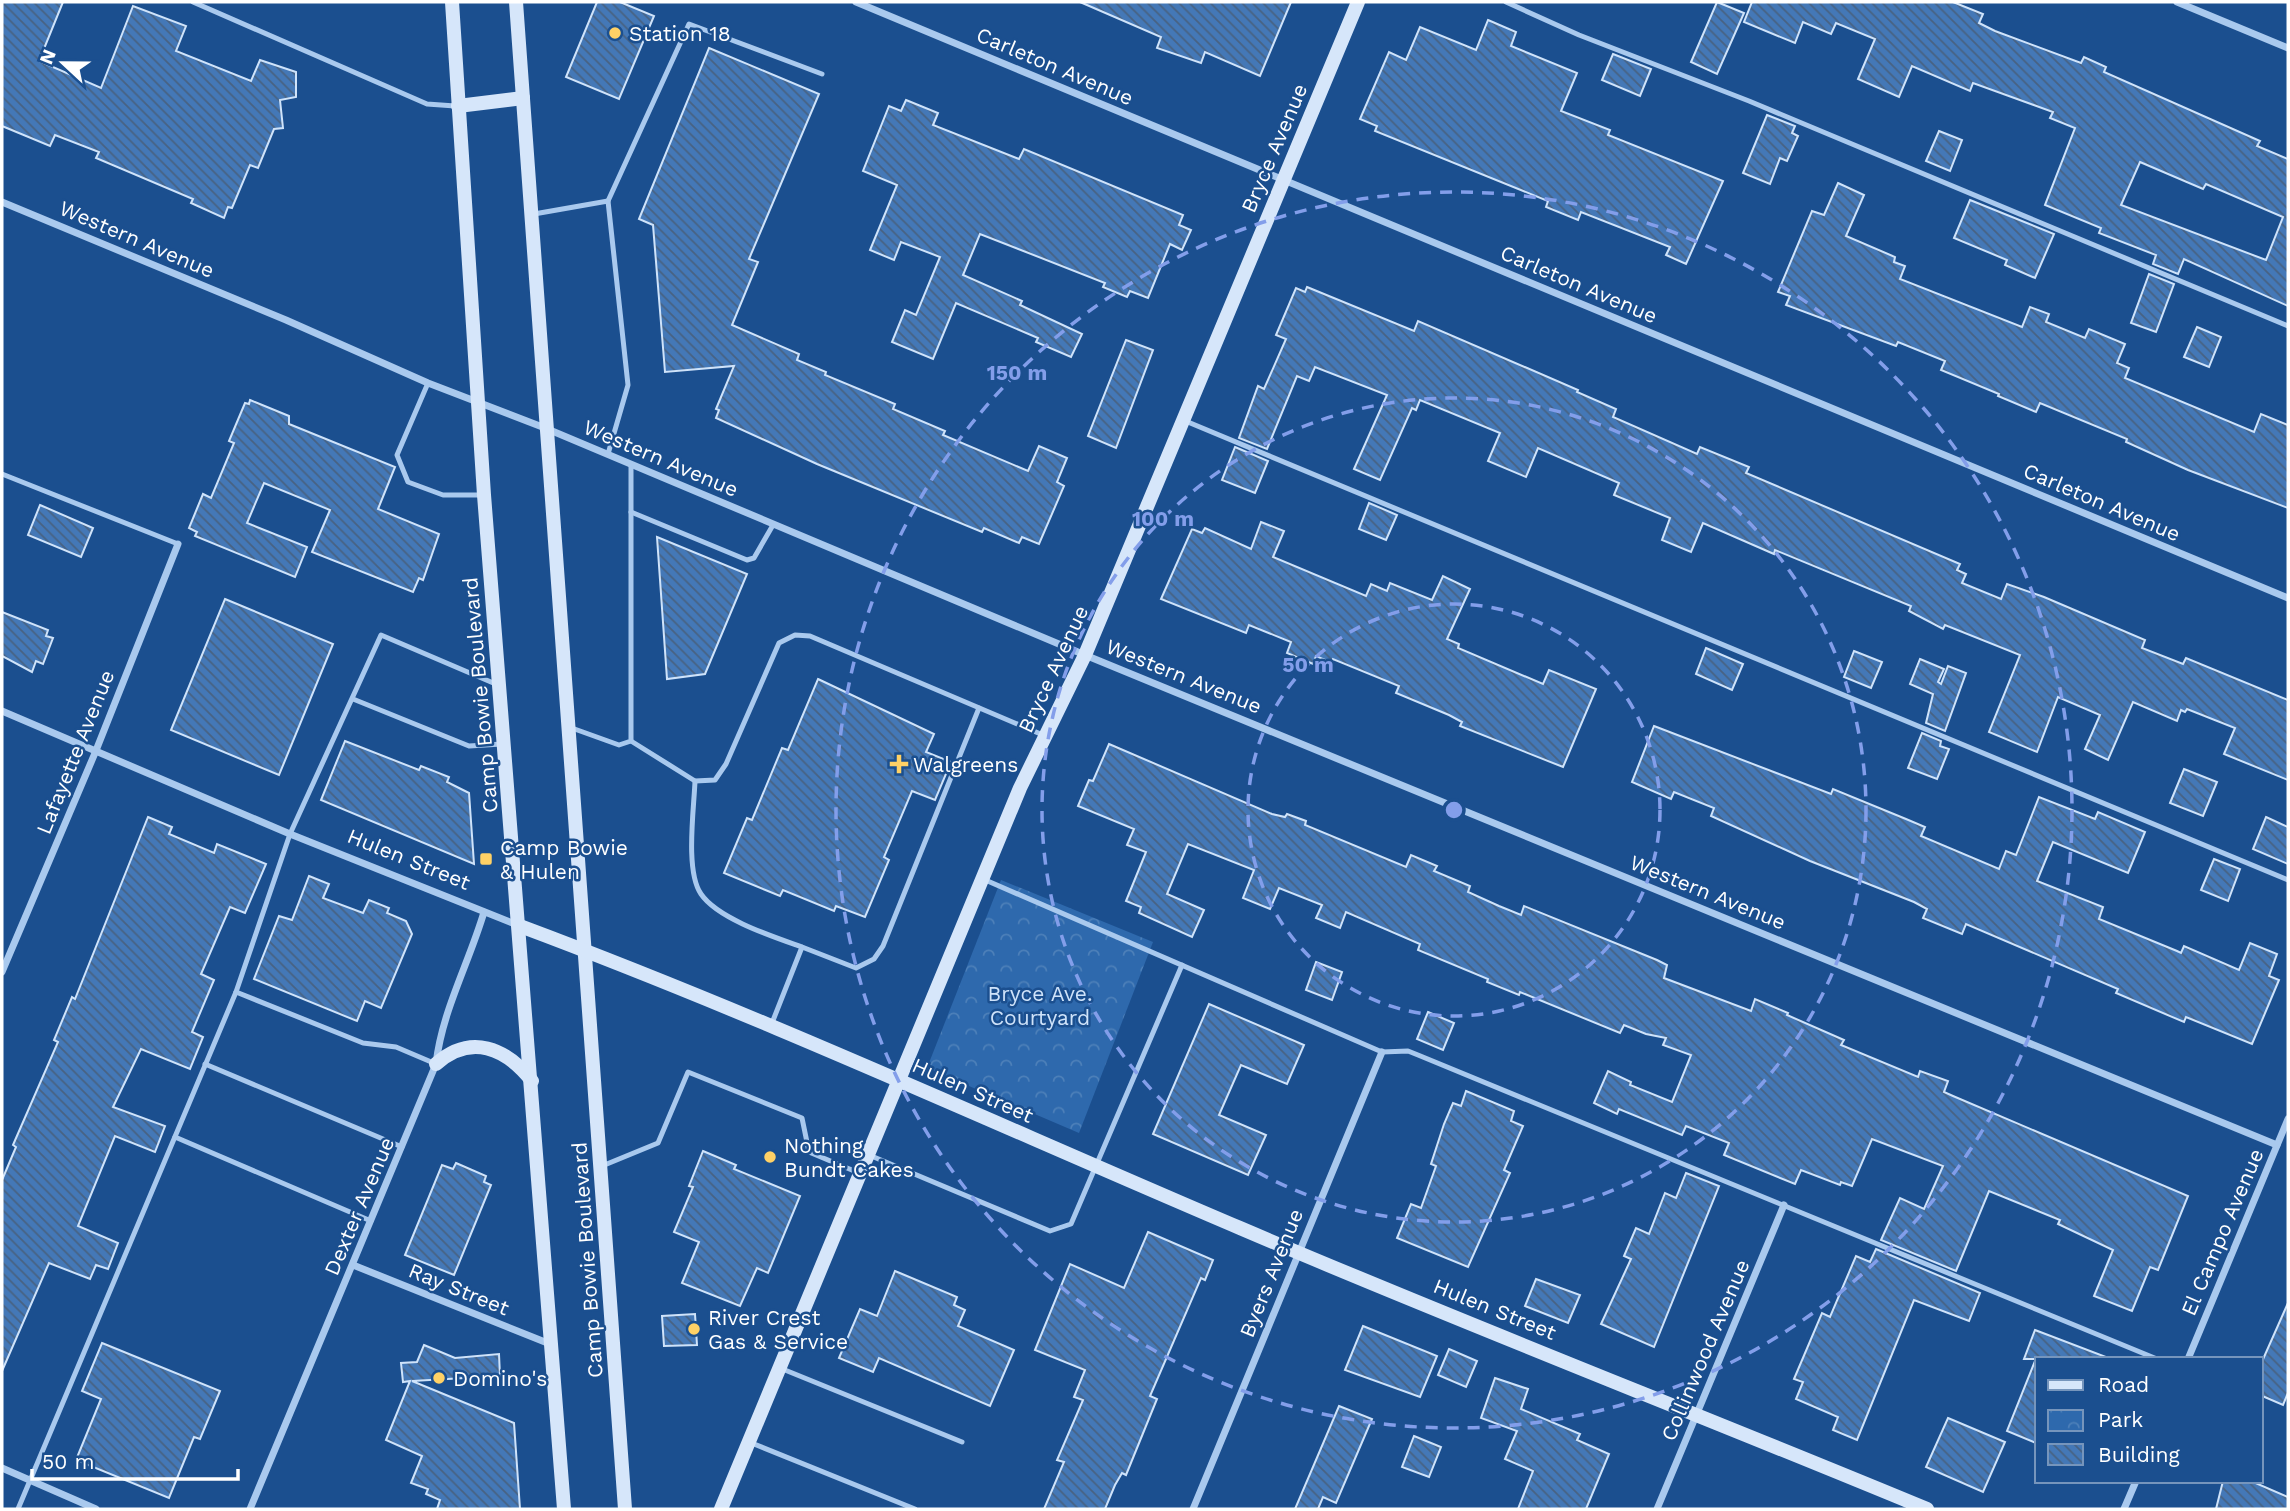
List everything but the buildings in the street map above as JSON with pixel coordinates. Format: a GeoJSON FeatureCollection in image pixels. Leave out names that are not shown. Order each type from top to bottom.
{"type":"FeatureCollection","features":[{"type":"Feature","properties":{"kind":"main road","name":"Camp Bowie Boulevard"},"geometry":{"type":"LineString","coordinates":[[452,2],[484,495],[506,744],[564,1509]]}},
{"type":"Feature","properties":{"kind":"main road","name":"Camp Bowie Boulevard"},"geometry":{"type":"LineString","coordinates":[[516,2],[545,428],[587,951],[625,1509]]}},
{"type":"Feature","properties":{"kind":"main road","name":"Bryce Avenue"},"geometry":{"type":"LineString","coordinates":[[720,1509],[983,879],[1085,654],[1358,2]]}},
{"type":"Feature","properties":{"kind":"main road"},"geometry":{"type":"LineString","coordinates":[[458,106],[523,98]]}},
{"type":"Feature","properties":{"kind":"main road","name":"Hulen Street"},"geometry":{"type":"LineString","coordinates":[[520,926],[771,1026],[1298,1253],[1698,1413],[1896,1503],[1927,1509]]}},
{"type":"Feature","properties":{"kind":"main road"},"geometry":{"type":"LineString","coordinates":[[436,1064],[452,1050],[475,1046],[498,1051],[517,1063],[532,1082]]}},
{"type":"Feature","properties":{"kind":"street","name":"Carleton Avenue"},"geometry":{"type":"LineString","coordinates":[[856,2],[2288,598]]}},
{"type":"Feature","properties":{"kind":"street"},"geometry":{"type":"LineString","coordinates":[[2177,2],[2288,48]]}},
{"type":"Feature","properties":{"kind":"street","name":"Western Avenue"},"geometry":{"type":"LineString","coordinates":[[2,202],[286,320],[428,383],[545,428],[773,525],[2277,1145]]}},
{"type":"Feature","properties":{"kind":"street","name":"Lafayette Avenue"},"geometry":{"type":"LineString","coordinates":[[2,972],[95,753],[178,544]]}},
{"type":"Feature","properties":{"kind":"street","name":"Hulen Street"},"geometry":{"type":"LineString","coordinates":[[2,711],[290,834],[520,926]]}},
{"type":"Feature","properties":{"kind":"street","name":"Dexter Avenue"},"geometry":{"type":"LineString","coordinates":[[250,1509],[436,1064],[440,1031],[469,961],[484,912]]}},
{"type":"Feature","properties":{"kind":"street","name":"Byers Avenue"},"geometry":{"type":"LineString","coordinates":[[1193,1509],[1382,1052]]}},
{"type":"Feature","properties":{"kind":"street","name":"El Campo Avenue"},"geometry":{"type":"LineString","coordinates":[[2189,1357],[2288,1119]]}},
{"type":"Feature","properties":{"kind":"street","name":"Collinwood Avenue"},"geometry":{"type":"LineString","coordinates":[[1657,1509],[1784,1205]]}},
{"type":"Feature","properties":{"kind":"street","name":"Ray Street"},"geometry":{"type":"LineString","coordinates":[[353,1265],[553,1345]]}},
{"type":"Feature","properties":{"kind":"street"},"geometry":{"type":"LineString","coordinates":[[2,1468],[96,1509]]}},
{"type":"Feature","properties":{"kind":"street"},"geometry":{"type":"LineString","coordinates":[[2124,1509],[2135,1483]]}},
{"type":"Feature","properties":{"kind":"lane"},"geometry":{"type":"LineString","coordinates":[[193,2],[427,104],[458,106]]}},
{"type":"Feature","properties":{"kind":"lane"},"geometry":{"type":"LineString","coordinates":[[1506,2],[1579,35],[1749,101],[2288,326]]}},
{"type":"Feature","properties":{"kind":"lane"},"geometry":{"type":"LineString","coordinates":[[608,454],[628,385],[608,201],[689,24],[822,74]]}},
{"type":"Feature","properties":{"kind":"lane"},"geometry":{"type":"LineString","coordinates":[[531,215],[608,201]]}},
{"type":"Feature","properties":{"kind":"lane"},"geometry":{"type":"LineString","coordinates":[[428,383],[397,455],[408,482],[443,495],[484,495]]}},
{"type":"Feature","properties":{"kind":"lane"},"geometry":{"type":"LineString","coordinates":[[1183,420],[2288,880]]}},
{"type":"Feature","properties":{"kind":"lane"},"geometry":{"type":"LineString","coordinates":[[631,464],[631,741]]}},
{"type":"Feature","properties":{"kind":"lane"},"geometry":{"type":"LineString","coordinates":[[2,474],[178,544]]}},
{"type":"Feature","properties":{"kind":"lane"},"geometry":{"type":"LineString","coordinates":[[631,512],[747,560],[754,558],[773,525]]}},
{"type":"Feature","properties":{"kind":"lane"},"geometry":{"type":"LineString","coordinates":[[18,1509],[236,992],[290,834],[381,635],[501,686]]}},
{"type":"Feature","properties":{"kind":"lane"},"geometry":{"type":"LineString","coordinates":[[631,741],[695,781],[715,780],[726,764],[779,643],[795,635],[810,636],[1046,736]]}},
{"type":"Feature","properties":{"kind":"lane"},"geometry":{"type":"LineString","coordinates":[[353,699],[469,746],[506,744]]}},
{"type":"Feature","properties":{"kind":"lane"},"geometry":{"type":"LineString","coordinates":[[695,781],[692,868],[700,894],[720,911],[856,968],[874,959],[883,946],[979,708]]}},
{"type":"Feature","properties":{"kind":"lane"},"geometry":{"type":"LineString","coordinates":[[568,726],[619,745],[631,741]]}},
{"type":"Feature","properties":{"kind":"lane"},"geometry":{"type":"LineString","coordinates":[[983,879],[1382,1052],[1408,1051],[2152,1357]]}},
{"type":"Feature","properties":{"kind":"lane"},"geometry":{"type":"LineString","coordinates":[[771,1026],[802,947]]}},
{"type":"Feature","properties":{"kind":"lane"},"geometry":{"type":"LineString","coordinates":[[869,1155],[1050,1231],[1071,1224],[1182,965]]}},
{"type":"Feature","properties":{"kind":"lane"},"geometry":{"type":"LineString","coordinates":[[236,992],[363,1043],[397,1047],[436,1064]]}},
{"type":"Feature","properties":{"kind":"lane"},"geometry":{"type":"LineString","coordinates":[[205,1064],[403,1147]]}},
{"type":"Feature","properties":{"kind":"lane"},"geometry":{"type":"LineString","coordinates":[[602,1166],[658,1143],[688,1072],[802,1118],[808,1152],[860,1174]]}},
{"type":"Feature","properties":{"kind":"lane"},"geometry":{"type":"LineString","coordinates":[[175,1138],[371,1221]]}},
{"type":"Feature","properties":{"kind":"lane"},"geometry":{"type":"LineString","coordinates":[[780,1368],[962,1442]]}},
{"type":"Feature","properties":{"kind":"lane"},"geometry":{"type":"LineString","coordinates":[[748,1441],[915,1509]]}},
{"type":"Feature","properties":{"kind":"green space","name":"Bryce Ave. Courtyard"},"geometry":{"type":"Polygon","coordinates":[[[1001,880],[1153,942],[1079,1133],[927,1068],[1001,880]]]}},
{"type":"Feature","properties":{"kind":"place","name":"Station 18"},"geometry":{"type":"Point","coordinates":[615,33]}},
{"type":"Feature","properties":{"kind":"place","name":"Walgreens"},"geometry":{"type":"Point","coordinates":[899,764]}},
{"type":"Feature","properties":{"kind":"place","name":"Camp Bowie & Hulen"},"geometry":{"type":"Point","coordinates":[486,859]}},
{"type":"Feature","properties":{"kind":"place","name":"Nothing Bundt Cakes"},"geometry":{"type":"Point","coordinates":[770,1157]}},
{"type":"Feature","properties":{"kind":"place","name":"River Crest Gas & Service"},"geometry":{"type":"Point","coordinates":[694,1329]}},
{"type":"Feature","properties":{"kind":"place","name":"Domino's"},"geometry":{"type":"Point","coordinates":[439,1378]}}]}
